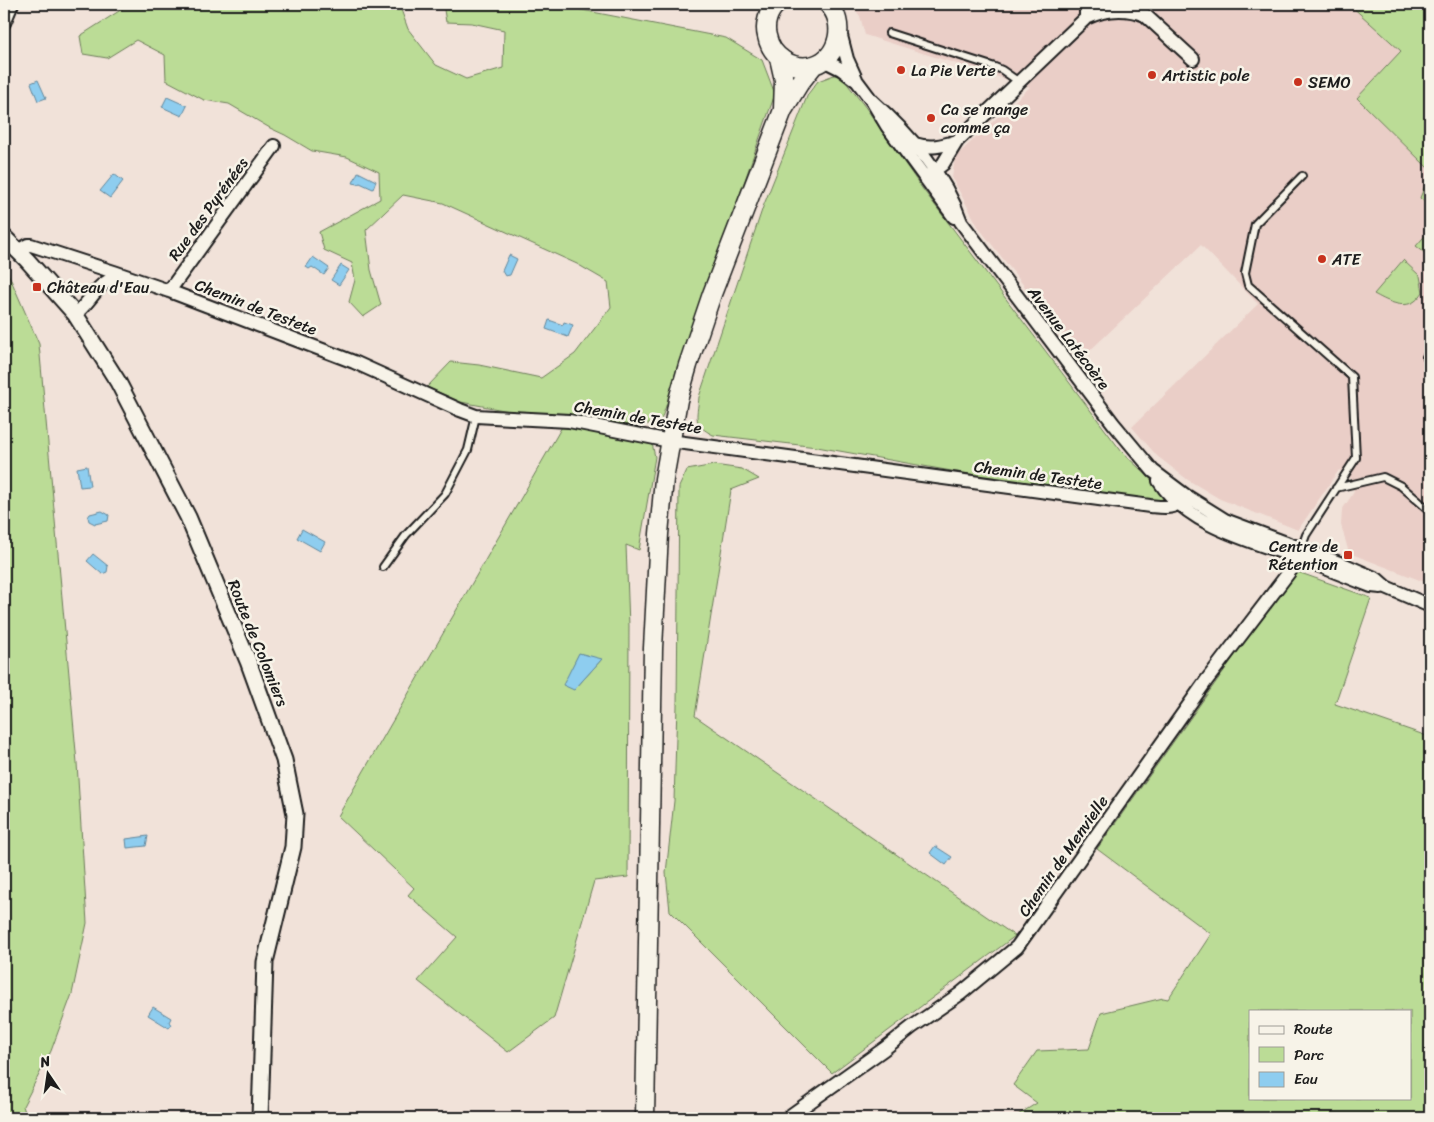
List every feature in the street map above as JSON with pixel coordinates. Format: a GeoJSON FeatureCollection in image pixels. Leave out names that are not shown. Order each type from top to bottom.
{"type":"FeatureCollection","features":[{"type":"Feature","properties":{"kind":"main road"},"geometry":{"type":"LineString","coordinates":[[775,5],[769,14],[766,33],[768,42],[779,58],[784,80],[782,110]]}},
{"type":"Feature","properties":{"kind":"main road"},"geometry":{"type":"LineString","coordinates":[[645,1118],[653,648],[659,534],[670,441],[678,400],[712,294],[782,110],[799,84],[818,62],[832,51],[838,40],[839,27],[837,15],[831,5]]}},
{"type":"Feature","properties":{"kind":"main road"},"geometry":{"type":"LineString","coordinates":[[779,58],[798,65],[818,62]]}},
{"type":"Feature","properties":{"kind":"street"},"geometry":{"type":"LineString","coordinates":[[4,23],[12,4]]}},
{"type":"Feature","properties":{"kind":"street"},"geometry":{"type":"LineString","coordinates":[[1086,4],[1086,18]]}},
{"type":"Feature","properties":{"kind":"street"},"geometry":{"type":"LineString","coordinates":[[925,178],[943,164],[957,141],[1086,18],[1106,11],[1135,11],[1145,15],[1193,59]]}},
{"type":"Feature","properties":{"kind":"street","name":"Avenue Latécoère"},"geometry":{"type":"LineString","coordinates":[[839,27],[846,54],[857,82]]}},
{"type":"Feature","properties":{"kind":"street","name":"Avenue Latécoère"},"geometry":{"type":"LineString","coordinates":[[818,62],[841,69],[857,82],[954,218],[961,222]]}},
{"type":"Feature","properties":{"kind":"street","name":"Avenue Latécoère"},"geometry":{"type":"LineString","coordinates":[[872,101],[894,121],[935,170],[947,190],[961,222],[1113,424],[1153,471],[1165,491],[1198,517],[1236,536],[1299,553]]}},
{"type":"Feature","properties":{"kind":"street"},"geometry":{"type":"LineString","coordinates":[[915,144],[931,147],[957,141]]}},
{"type":"Feature","properties":{"kind":"street","name":"Rue des Pyrénées"},"geometry":{"type":"LineString","coordinates":[[169,290],[274,146]]}},
{"type":"Feature","properties":{"kind":"street","name":"Route de Colomiers"},"geometry":{"type":"LineString","coordinates":[[4,237],[76,314],[118,382],[188,517],[248,661],[284,760],[294,814],[293,848],[265,962],[260,1118]]}},
{"type":"Feature","properties":{"kind":"street","name":"Chemin de Testete"},"geometry":{"type":"LineString","coordinates":[[18,251],[31,245],[169,290],[354,362],[476,416],[569,421],[670,441],[1150,506],[1165,507],[1174,506],[1179,503]]}},
{"type":"Feature","properties":{"kind":"street"},"geometry":{"type":"LineString","coordinates":[[76,314],[106,282],[112,279],[114,272]]}},
{"type":"Feature","properties":{"kind":"street","name":"Avenue Latécoère"},"geometry":{"type":"LineString","coordinates":[[1153,471],[1185,495],[1225,520],[1371,586],[1386,587],[1430,606]]}},
{"type":"Feature","properties":{"kind":"street","name":"Chemin de Menvielle"},"geometry":{"type":"LineString","coordinates":[[787,1118],[960,994],[1017,947],[1206,681],[1293,566],[1299,553]]}},
{"type":"Feature","properties":{"kind":"lane"},"geometry":{"type":"LineString","coordinates":[[889,33],[995,67],[1019,82]]}},
{"type":"Feature","properties":{"kind":"lane"},"geometry":{"type":"LineString","coordinates":[[1299,553],[1306,535],[1356,458],[1352,377],[1248,285],[1245,274],[1255,224],[1302,176]]}},
{"type":"Feature","properties":{"kind":"lane"},"geometry":{"type":"LineString","coordinates":[[383,567],[406,535],[446,494],[468,450],[476,416]]}},
{"type":"Feature","properties":{"kind":"lane"},"geometry":{"type":"LineString","coordinates":[[1336,488],[1383,477],[1401,486],[1430,511]]}},
{"type":"Feature","properties":{"kind":"shaded area"},"geometry":{"type":"Polygon","coordinates":[[[851,4],[1430,4],[1430,584],[1349,553],[1341,525],[1342,510],[1354,492],[1351,478],[1339,470],[1298,530],[1220,499],[1188,480],[1157,456],[1132,427],[1258,304],[1201,245],[1081,359],[979,228],[952,178],[955,157],[1030,87],[865,35],[860,16],[851,4]]]}},
{"type":"Feature","properties":{"kind":"green space"},"geometry":{"type":"Polygon","coordinates":[[[130,4],[399,4],[408,29],[436,65],[466,79],[503,68],[504,30],[472,23],[446,22],[443,4],[566,4],[577,9],[726,38],[762,60],[775,94],[660,423],[600,428],[461,402],[427,387],[451,362],[479,365],[541,378],[575,354],[611,307],[608,282],[577,264],[443,203],[403,195],[366,230],[371,270],[381,305],[363,317],[349,302],[355,280],[352,263],[324,250],[319,232],[380,199],[379,172],[347,157],[312,151],[229,104],[204,100],[166,80],[165,55],[136,40],[107,58],[83,54],[80,36],[130,4]]]}},
{"type":"Feature","properties":{"kind":"green space"},"geometry":{"type":"Polygon","coordinates":[[[1349,4],[1430,4],[1430,170],[1357,98],[1401,51],[1349,4]]]}},
{"type":"Feature","properties":{"kind":"green space"},"geometry":{"type":"Polygon","coordinates":[[[834,75],[842,77],[866,108],[922,188],[1122,452],[1158,486],[1163,496],[1162,500],[1154,504],[1013,482],[817,447],[713,435],[699,424],[697,415],[699,397],[763,207],[808,94],[818,81],[834,75]]]}},
{"type":"Feature","properties":{"kind":"green space"},"geometry":{"type":"Polygon","coordinates":[[[1427,180],[1430,183],[1430,207],[1420,198],[1427,180]]]}},
{"type":"Feature","properties":{"kind":"green space"},"geometry":{"type":"Polygon","coordinates":[[[1430,230],[1430,257],[1416,246],[1430,230]]]}},
{"type":"Feature","properties":{"kind":"green space"},"geometry":{"type":"Polygon","coordinates":[[[1403,260],[1420,276],[1423,292],[1415,301],[1405,305],[1389,301],[1374,294],[1403,260]]]}},
{"type":"Feature","properties":{"kind":"green space"},"geometry":{"type":"Polygon","coordinates":[[[4,264],[39,344],[77,763],[87,923],[72,994],[51,1051],[23,1106],[27,1118],[4,1118],[4,264]]]}},
{"type":"Feature","properties":{"kind":"green space"},"geometry":{"type":"Polygon","coordinates":[[[563,425],[652,443],[655,457],[639,550],[626,545],[629,626],[628,877],[594,881],[554,1018],[508,1052],[418,981],[457,937],[408,895],[414,888],[338,816],[563,425]],[[579,654],[572,668],[574,690],[601,660],[579,654]]]}},
{"type":"Feature","properties":{"kind":"green space"},"geometry":{"type":"Polygon","coordinates":[[[714,465],[742,469],[759,479],[731,490],[695,716],[1015,936],[832,1073],[670,911],[666,873],[674,801],[679,487],[687,470],[714,465]]]}},
{"type":"Feature","properties":{"kind":"green space"},"geometry":{"type":"Polygon","coordinates":[[[1295,571],[1371,598],[1335,704],[1430,737],[1430,1118],[1013,1118],[1037,1103],[1013,1085],[1037,1051],[1089,1049],[1101,1013],[1163,998],[1168,999],[1211,934],[1097,849],[1295,571]]]}},
{"type":"Feature","properties":{"kind":"water"},"geometry":{"type":"Polygon","coordinates":[[[38,80],[46,98],[38,101],[31,83],[38,80]]]}},
{"type":"Feature","properties":{"kind":"water"},"geometry":{"type":"Polygon","coordinates":[[[167,97],[187,106],[182,116],[162,107],[167,97]]]}},
{"type":"Feature","properties":{"kind":"water"},"geometry":{"type":"Polygon","coordinates":[[[358,172],[376,181],[373,189],[360,183],[353,183],[358,172]]]}},
{"type":"Feature","properties":{"kind":"water"},"geometry":{"type":"Polygon","coordinates":[[[114,174],[123,181],[110,198],[100,191],[114,174]]]}},
{"type":"Feature","properties":{"kind":"water"},"geometry":{"type":"Polygon","coordinates":[[[509,255],[517,259],[510,275],[505,276],[502,271],[509,255]]]}},
{"type":"Feature","properties":{"kind":"water"},"geometry":{"type":"Polygon","coordinates":[[[313,257],[329,268],[324,275],[312,267],[309,269],[306,267],[313,257]]]}},
{"type":"Feature","properties":{"kind":"water"},"geometry":{"type":"Polygon","coordinates":[[[341,265],[349,270],[339,285],[331,280],[341,265]]]}},
{"type":"Feature","properties":{"kind":"water"},"geometry":{"type":"Polygon","coordinates":[[[549,320],[563,325],[564,322],[573,325],[568,337],[546,329],[549,320]]]}},
{"type":"Feature","properties":{"kind":"water"},"geometry":{"type":"Polygon","coordinates":[[[87,466],[90,486],[80,487],[77,468],[87,466]]]}},
{"type":"Feature","properties":{"kind":"water"},"geometry":{"type":"Polygon","coordinates":[[[102,511],[109,515],[108,521],[95,524],[89,521],[88,517],[90,514],[102,511]]]}},
{"type":"Feature","properties":{"kind":"water"},"geometry":{"type":"Polygon","coordinates":[[[302,529],[325,542],[320,551],[297,538],[302,529]]]}},
{"type":"Feature","properties":{"kind":"water"},"geometry":{"type":"Polygon","coordinates":[[[93,554],[108,566],[107,572],[102,574],[87,561],[93,554]]]}},
{"type":"Feature","properties":{"kind":"water"},"geometry":{"type":"Polygon","coordinates":[[[579,653],[602,659],[574,690],[563,685],[579,653]]]}},
{"type":"Feature","properties":{"kind":"water"},"geometry":{"type":"Polygon","coordinates":[[[148,836],[146,846],[127,848],[126,839],[148,836]]]}},
{"type":"Feature","properties":{"kind":"water"},"geometry":{"type":"Polygon","coordinates":[[[935,846],[952,857],[946,865],[930,853],[935,846]]]}},
{"type":"Feature","properties":{"kind":"water"},"geometry":{"type":"Polygon","coordinates":[[[153,1007],[171,1018],[169,1022],[172,1024],[169,1028],[148,1015],[153,1007]]]}},
{"type":"Feature","properties":{"kind":"place","name":"La Pie Verte"},"geometry":{"type":"Point","coordinates":[901,70]}},
{"type":"Feature","properties":{"kind":"place","name":"Artistic pole"},"geometry":{"type":"Point","coordinates":[1152,75]}},
{"type":"Feature","properties":{"kind":"place","name":"SEMO"},"geometry":{"type":"Point","coordinates":[1298,82]}},
{"type":"Feature","properties":{"kind":"place","name":"Ca se mange comme ça"},"geometry":{"type":"Point","coordinates":[931,118]}},
{"type":"Feature","properties":{"kind":"place","name":"ATE"},"geometry":{"type":"Point","coordinates":[1322,259]}},
{"type":"Feature","properties":{"kind":"place","name":"Château d'Eau"},"geometry":{"type":"Point","coordinates":[37,287]}},
{"type":"Feature","properties":{"kind":"place","name":"Centre de Rétention"},"geometry":{"type":"Point","coordinates":[1348,555]}}]}
